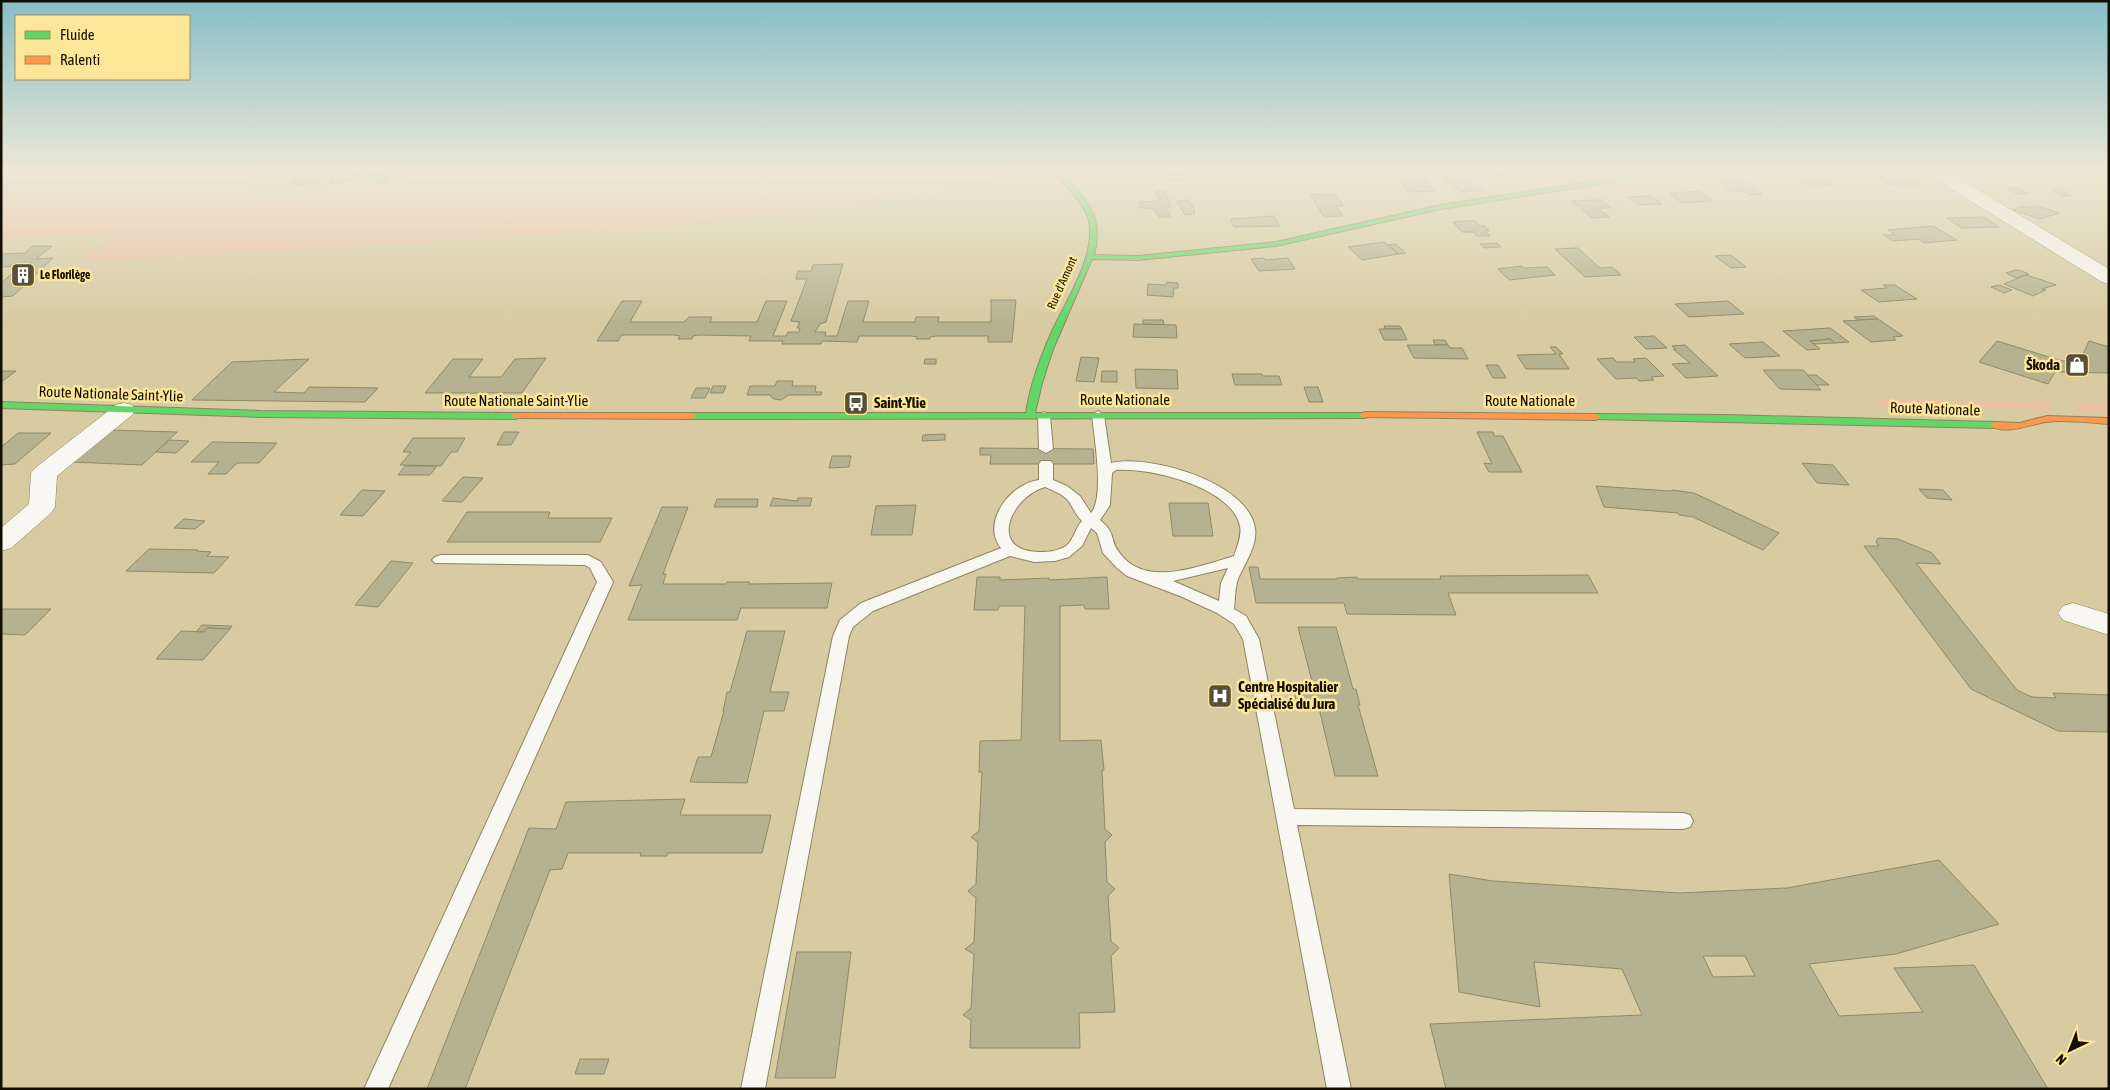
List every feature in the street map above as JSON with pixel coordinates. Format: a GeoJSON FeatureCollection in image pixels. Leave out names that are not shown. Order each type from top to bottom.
{"type":"FeatureCollection","features":[{"type":"Feature","properties":{"kind":"main road","name":"Rue d'Amont"},"geometry":{"type":"LineString","coordinates":[[1030,416],[1031,406],[1051,342],[1089,257],[1094,232],[1093,221]]}},
{"type":"Feature","properties":{"kind":"main road"},"geometry":{"type":"LineString","coordinates":[[1089,257],[1138,258],[1276,244],[1383,221]]}},
{"type":"Feature","properties":{"kind":"main road","name":"Route Nationale Saint-Ylie"},"geometry":{"type":"LineString","coordinates":[[1,405],[124,410],[402,416],[1030,416]]}},
{"type":"Feature","properties":{"kind":"main road","name":"Route Nationale"},"geometry":{"type":"LineString","coordinates":[[1030,416],[1717,418],[2030,425],[2046,430]]}},
{"type":"Feature","properties":{"kind":"main road","name":"Route Nationale"},"geometry":{"type":"LineString","coordinates":[[2030,425],[2047,419],[2109,421]]}},
{"type":"Feature","properties":{"kind":"street"},"geometry":{"type":"LineString","coordinates":[[2016,221],[2109,278]]}},
{"type":"Feature","properties":{"kind":"street"},"geometry":{"type":"LineString","coordinates":[[1,542],[42,507],[44,473],[124,410]]}},
{"type":"Feature","properties":{"kind":"street"},"geometry":{"type":"LineString","coordinates":[[2073,612],[2109,624]]}},
{"type":"Feature","properties":{"kind":"lane"},"geometry":{"type":"LineString","coordinates":[[1098,415],[1105,471],[1102,510],[1092,520],[1084,528],[1077,544],[1057,556],[1043,558],[1027,556],[1011,550],[1006,544],[1000,529],[1003,516],[1020,494],[1046,473],[1075,499],[1082,513],[1092,520],[1104,531],[1111,553],[1122,565],[1143,576],[1186,592],[1226,611],[1240,620],[1251,639],[1339,1089]]}},
{"type":"Feature","properties":{"kind":"lane"},"geometry":{"type":"LineString","coordinates":[[1044,416],[1046,449]]}},
{"type":"Feature","properties":{"kind":"lane"},"geometry":{"type":"LineString","coordinates":[[1105,471],[1117,465],[1160,469],[1184,476],[1219,493],[1238,508],[1247,523],[1247,541],[1229,583],[1226,611]]}},
{"type":"Feature","properties":{"kind":"lane"},"geometry":{"type":"LineString","coordinates":[[753,1089],[837,655],[846,624],[866,607],[881,600],[969,568],[1011,550]]}},
{"type":"Feature","properties":{"kind":"lane"},"geometry":{"type":"LineString","coordinates":[[1143,576],[1170,577],[1206,570],[1240,559]]}},
{"type":"Feature","properties":{"kind":"lane"},"geometry":{"type":"LineString","coordinates":[[376,1089],[605,582],[596,565],[588,560],[440,560]]}},
{"type":"Feature","properties":{"kind":"lane"},"geometry":{"type":"LineString","coordinates":[[1286,817],[1683,821]]}},
{"type":"Feature","properties":{"kind":"shaded area"},"geometry":{"type":"Polygon","coordinates":[[[1,221],[713,221],[658,228],[82,262],[109,234],[1,238],[1,221]]]}},
{"type":"Feature","properties":{"kind":"shaded area"},"geometry":{"type":"Polygon","coordinates":[[[1873,399],[1940,400],[1947,407],[1881,407],[1873,399]]]}},
{"type":"Feature","properties":{"kind":"shaded area"},"geometry":{"type":"Polygon","coordinates":[[[1951,401],[2052,403],[2048,411],[1959,407],[1951,401]]]}},
{"type":"Feature","properties":{"kind":"shaded area"},"geometry":{"type":"Polygon","coordinates":[[[2072,403],[2109,404],[2109,413],[2083,412],[2072,403]]]}},
{"type":"Feature","properties":{"kind":"building"},"geometry":{"type":"Polygon","coordinates":[[[1231,221],[1276,221],[1279,226],[1234,227],[1231,221]]]}},
{"type":"Feature","properties":{"kind":"building"},"geometry":{"type":"Polygon","coordinates":[[[1475,221],[1480,226],[1485,226],[1489,231],[1485,231],[1490,236],[1477,236],[1473,232],[1462,232],[1453,222],[1475,221]]]}},
{"type":"Feature","properties":{"kind":"building"},"geometry":{"type":"Polygon","coordinates":[[[1951,221],[1990,221],[1999,227],[1962,228],[1951,221]]]}},
{"type":"Feature","properties":{"kind":"building"},"geometry":{"type":"Polygon","coordinates":[[[1933,226],[1957,240],[1924,243],[1919,239],[1893,241],[1883,235],[1895,235],[1888,230],[1933,226]]]}},
{"type":"Feature","properties":{"kind":"building"},"geometry":{"type":"Polygon","coordinates":[[[1384,242],[1399,254],[1362,260],[1348,247],[1384,242]]]}},
{"type":"Feature","properties":{"kind":"building"},"geometry":{"type":"Polygon","coordinates":[[[1497,243],[1501,247],[1484,248],[1480,244],[1497,243]]]}},
{"type":"Feature","properties":{"kind":"building"},"geometry":{"type":"Polygon","coordinates":[[[1395,244],[1406,253],[1399,254],[1388,245],[1395,244]]]}},
{"type":"Feature","properties":{"kind":"building","name":"Le Florilège"},"geometry":{"type":"Polygon","coordinates":[[[33,246],[52,246],[36,259],[53,258],[13,296],[1,297],[1,283],[21,266],[1,267],[1,254],[25,253],[33,246]]]}},
{"type":"Feature","properties":{"kind":"building"},"geometry":{"type":"Polygon","coordinates":[[[1578,248],[1600,268],[1612,267],[1621,275],[1585,277],[1555,249],[1578,248]]]}},
{"type":"Feature","properties":{"kind":"building"},"geometry":{"type":"Polygon","coordinates":[[[1731,255],[1746,267],[1731,268],[1715,256],[1731,255]]]}},
{"type":"Feature","properties":{"kind":"building"},"geometry":{"type":"Polygon","coordinates":[[[1264,258],[1265,260],[1288,258],[1295,269],[1259,271],[1251,259],[1264,258]]]}},
{"type":"Feature","properties":{"kind":"building"},"geometry":{"type":"Polygon","coordinates":[[[843,264],[826,322],[820,324],[815,332],[826,332],[825,336],[837,336],[848,301],[869,301],[863,322],[915,322],[916,317],[939,317],[938,322],[991,322],[991,300],[1016,300],[1012,342],[988,342],[988,336],[936,336],[930,337],[930,339],[916,339],[917,337],[911,336],[859,336],[857,342],[822,341],[821,344],[782,344],[783,341],[749,341],[751,336],[699,335],[693,336],[692,339],[678,339],[680,336],[674,335],[622,335],[618,341],[597,341],[622,301],[642,301],[630,322],[684,322],[689,317],[712,317],[710,322],[757,322],[766,301],[787,301],[773,336],[786,336],[788,332],[799,332],[800,328],[797,328],[800,322],[791,321],[807,279],[796,279],[798,271],[811,271],[813,265],[843,264]]]}},
{"type":"Feature","properties":{"kind":"building"},"geometry":{"type":"Polygon","coordinates":[[[1522,266],[1524,268],[1547,267],[1555,275],[1509,280],[1498,269],[1522,266]]]}},
{"type":"Feature","properties":{"kind":"building"},"geometry":{"type":"Polygon","coordinates":[[[2016,270],[2029,274],[2016,278],[2006,273],[2016,270]]]}},
{"type":"Feature","properties":{"kind":"building"},"geometry":{"type":"Polygon","coordinates":[[[2026,275],[2056,285],[2042,289],[2046,290],[2033,296],[2004,284],[2026,275]]]}},
{"type":"Feature","properties":{"kind":"building"},"geometry":{"type":"Polygon","coordinates":[[[1167,282],[1178,283],[1178,288],[1174,288],[1173,297],[1147,295],[1148,284],[1166,285],[1167,282]]]}},
{"type":"Feature","properties":{"kind":"building"},"geometry":{"type":"Polygon","coordinates":[[[1883,285],[1895,285],[1917,299],[1879,302],[1861,290],[1887,288],[1883,285]]]}},
{"type":"Feature","properties":{"kind":"building"},"geometry":{"type":"Polygon","coordinates":[[[1999,285],[2012,290],[2004,293],[1991,287],[1999,285]]]}},
{"type":"Feature","properties":{"kind":"building"},"geometry":{"type":"Polygon","coordinates":[[[1728,301],[1744,314],[1689,317],[1675,304],[1728,301]]]}},
{"type":"Feature","properties":{"kind":"building"},"geometry":{"type":"Polygon","coordinates":[[[1874,316],[1878,319],[1858,320],[1854,317],[1874,316]]]}},
{"type":"Feature","properties":{"kind":"building"},"geometry":{"type":"Polygon","coordinates":[[[1878,319],[1903,336],[1893,337],[1896,340],[1871,342],[1843,321],[1878,319]]]}},
{"type":"Feature","properties":{"kind":"building"},"geometry":{"type":"Polygon","coordinates":[[[1143,320],[1163,320],[1164,325],[1143,324],[1143,320]]]}},
{"type":"Feature","properties":{"kind":"building"},"geometry":{"type":"Polygon","coordinates":[[[1134,324],[1176,325],[1177,338],[1133,337],[1134,324]]]}},
{"type":"Feature","properties":{"kind":"building"},"geometry":{"type":"Polygon","coordinates":[[[1384,326],[1400,326],[1402,329],[1385,329],[1384,326]]]}},
{"type":"Feature","properties":{"kind":"building"},"geometry":{"type":"Polygon","coordinates":[[[1830,328],[1849,342],[1835,343],[1830,339],[1810,341],[1820,349],[1807,350],[1783,331],[1830,328]]]}},
{"type":"Feature","properties":{"kind":"building"},"geometry":{"type":"Polygon","coordinates":[[[1379,329],[1402,329],[1407,340],[1384,340],[1379,329]]]}},
{"type":"Feature","properties":{"kind":"building"},"geometry":{"type":"Polygon","coordinates":[[[1654,336],[1667,348],[1646,349],[1634,337],[1654,336]]]}},
{"type":"Feature","properties":{"kind":"building"},"geometry":{"type":"Polygon","coordinates":[[[1830,339],[1835,343],[1814,344],[1810,341],[1830,339]]]}},
{"type":"Feature","properties":{"kind":"building"},"geometry":{"type":"Polygon","coordinates":[[[1433,340],[1445,340],[1448,345],[1435,345],[1433,340]]]}},
{"type":"Feature","properties":{"kind":"building"},"geometry":{"type":"Polygon","coordinates":[[[1997,341],[2062,361],[2081,359],[2089,341],[2109,347],[2109,373],[2055,372],[2048,384],[1979,362],[1997,341]]]}},
{"type":"Feature","properties":{"kind":"building"},"geometry":{"type":"Polygon","coordinates":[[[1763,342],[1780,356],[1745,358],[1729,344],[1763,342]]]}},
{"type":"Feature","properties":{"kind":"building"},"geometry":{"type":"Polygon","coordinates":[[[1407,345],[1448,345],[1450,348],[1462,348],[1468,359],[1414,358],[1407,345]]]}},
{"type":"Feature","properties":{"kind":"building"},"geometry":{"type":"Polygon","coordinates":[[[1685,345],[1718,376],[1686,378],[1672,364],[1690,363],[1672,346],[1685,345]]]}},
{"type":"Feature","properties":{"kind":"building"},"geometry":{"type":"Polygon","coordinates":[[[1550,347],[1556,347],[1563,354],[1559,354],[1569,369],[1526,369],[1517,355],[1556,354],[1550,347]]]}},
{"type":"Feature","properties":{"kind":"building"},"geometry":{"type":"Polygon","coordinates":[[[1081,357],[1099,358],[1094,382],[1076,381],[1081,357]]]}},
{"type":"Feature","properties":{"kind":"building"},"geometry":{"type":"Polygon","coordinates":[[[546,358],[522,393],[425,393],[453,359],[483,359],[469,377],[501,377],[515,359],[546,358]]]}},
{"type":"Feature","properties":{"kind":"building"},"geometry":{"type":"Polygon","coordinates":[[[1613,358],[1617,362],[1635,362],[1633,359],[1646,358],[1664,376],[1651,377],[1654,380],[1639,381],[1636,378],[1616,379],[1597,359],[1613,358]]]}},
{"type":"Feature","properties":{"kind":"building"},"geometry":{"type":"Polygon","coordinates":[[[309,359],[274,392],[304,393],[309,387],[378,388],[365,402],[192,400],[232,362],[309,359]]]}},
{"type":"Feature","properties":{"kind":"building"},"geometry":{"type":"Polygon","coordinates":[[[925,359],[936,359],[936,364],[924,364],[925,359]]]}},
{"type":"Feature","properties":{"kind":"building"},"geometry":{"type":"Polygon","coordinates":[[[1486,365],[1498,365],[1506,378],[1493,378],[1486,365]]]}},
{"type":"Feature","properties":{"kind":"building"},"geometry":{"type":"Polygon","coordinates":[[[1135,369],[1177,370],[1178,389],[1136,388],[1135,369]]]}},
{"type":"Feature","properties":{"kind":"building"},"geometry":{"type":"Polygon","coordinates":[[[1763,370],[1803,370],[1821,390],[1780,389],[1763,370]]]}},
{"type":"Feature","properties":{"kind":"building"},"geometry":{"type":"Polygon","coordinates":[[[1,371],[16,371],[1,382],[1,371]]]}},
{"type":"Feature","properties":{"kind":"building"},"geometry":{"type":"Polygon","coordinates":[[[1102,371],[1117,371],[1117,382],[1101,382],[1102,371]]]}},
{"type":"Feature","properties":{"kind":"building"},"geometry":{"type":"Polygon","coordinates":[[[1232,374],[1279,376],[1282,385],[1235,385],[1232,374]]]}},
{"type":"Feature","properties":{"kind":"building"},"geometry":{"type":"Polygon","coordinates":[[[1807,375],[1816,375],[1829,385],[1817,385],[1807,375]]]}},
{"type":"Feature","properties":{"kind":"building"},"geometry":{"type":"Polygon","coordinates":[[[777,381],[793,381],[792,386],[816,386],[815,392],[822,392],[821,395],[789,395],[781,400],[774,399],[771,395],[747,395],[750,386],[775,386],[777,381]]]}},
{"type":"Feature","properties":{"kind":"building"},"geometry":{"type":"Polygon","coordinates":[[[713,386],[726,386],[723,393],[710,393],[713,386]]]}},
{"type":"Feature","properties":{"kind":"building"},"geometry":{"type":"Polygon","coordinates":[[[1304,387],[1318,387],[1323,402],[1309,402],[1304,387]]]}},
{"type":"Feature","properties":{"kind":"building"},"geometry":{"type":"Polygon","coordinates":[[[696,388],[710,388],[705,398],[691,398],[696,388]]]}},
{"type":"Feature","properties":{"kind":"building"},"geometry":{"type":"Polygon","coordinates":[[[108,430],[177,432],[142,465],[71,462],[108,430]]]}},
{"type":"Feature","properties":{"kind":"building"},"geometry":{"type":"Polygon","coordinates":[[[504,432],[519,432],[511,445],[497,445],[504,432]]]}},
{"type":"Feature","properties":{"kind":"building"},"geometry":{"type":"Polygon","coordinates":[[[1477,432],[1493,432],[1494,436],[1503,436],[1522,472],[1489,472],[1484,463],[1492,464],[1477,432]]]}},
{"type":"Feature","properties":{"kind":"building"},"geometry":{"type":"Polygon","coordinates":[[[18,433],[51,433],[15,464],[1,465],[1,447],[18,433]]]}},
{"type":"Feature","properties":{"kind":"building"},"geometry":{"type":"Polygon","coordinates":[[[945,434],[945,440],[922,441],[923,435],[945,434]]]}},
{"type":"Feature","properties":{"kind":"building"},"geometry":{"type":"Polygon","coordinates":[[[413,438],[465,438],[457,452],[451,452],[441,466],[400,465],[411,452],[403,452],[413,438]]]}},
{"type":"Feature","properties":{"kind":"building"},"geometry":{"type":"Polygon","coordinates":[[[169,440],[189,441],[176,453],[156,452],[169,440]]]}},
{"type":"Feature","properties":{"kind":"building"},"geometry":{"type":"Polygon","coordinates":[[[212,442],[277,443],[259,463],[237,463],[226,474],[208,474],[219,462],[191,462],[212,442]]]}},
{"type":"Feature","properties":{"kind":"building"},"geometry":{"type":"Polygon","coordinates":[[[980,448],[1093,449],[1094,464],[990,464],[991,455],[980,455],[980,448]]]}},
{"type":"Feature","properties":{"kind":"building"},"geometry":{"type":"Polygon","coordinates":[[[832,456],[851,456],[849,467],[829,468],[832,456]]]}},
{"type":"Feature","properties":{"kind":"building"},"geometry":{"type":"Polygon","coordinates":[[[1802,463],[1833,465],[1849,485],[1817,483],[1802,463]]]}},
{"type":"Feature","properties":{"kind":"building"},"geometry":{"type":"Polygon","coordinates":[[[405,466],[437,466],[430,475],[398,475],[405,466]]]}},
{"type":"Feature","properties":{"kind":"building"},"geometry":{"type":"Polygon","coordinates":[[[463,477],[483,478],[462,502],[442,501],[463,477]]]}},
{"type":"Feature","properties":{"kind":"building"},"geometry":{"type":"Polygon","coordinates":[[[1596,486],[1694,493],[1779,533],[1763,550],[1693,517],[1679,515],[1678,513],[1604,507],[1596,486]]]}},
{"type":"Feature","properties":{"kind":"building"},"geometry":{"type":"Polygon","coordinates":[[[1919,489],[1943,490],[1952,500],[1927,498],[1919,489]]]}},
{"type":"Feature","properties":{"kind":"building"},"geometry":{"type":"Polygon","coordinates":[[[362,490],[385,491],[363,516],[340,515],[362,490]]]}},
{"type":"Feature","properties":{"kind":"building"},"geometry":{"type":"Polygon","coordinates":[[[773,498],[797,501],[798,498],[812,498],[810,506],[770,506],[773,498]]]}},
{"type":"Feature","properties":{"kind":"building"},"geometry":{"type":"Polygon","coordinates":[[[717,499],[758,499],[757,507],[714,507],[717,499]]]}},
{"type":"Feature","properties":{"kind":"building"},"geometry":{"type":"Polygon","coordinates":[[[1169,503],[1208,503],[1213,536],[1173,536],[1169,503]]]}},
{"type":"Feature","properties":{"kind":"building"},"geometry":{"type":"Polygon","coordinates":[[[916,505],[912,535],[871,535],[876,506],[916,505]]]}},
{"type":"Feature","properties":{"kind":"building"},"geometry":{"type":"Polygon","coordinates":[[[662,507],[688,507],[663,574],[666,574],[663,584],[726,584],[727,582],[750,582],[749,584],[832,583],[827,608],[741,608],[737,620],[628,620],[642,585],[629,586],[662,507]]]}},
{"type":"Feature","properties":{"kind":"building"},"geometry":{"type":"Polygon","coordinates":[[[467,512],[550,512],[548,518],[612,518],[600,542],[447,542],[467,512]]]}},
{"type":"Feature","properties":{"kind":"building"},"geometry":{"type":"Polygon","coordinates":[[[184,519],[205,521],[195,529],[174,528],[184,519]]]}},
{"type":"Feature","properties":{"kind":"building"},"geometry":{"type":"Polygon","coordinates":[[[1878,538],[1898,539],[1932,553],[1941,564],[1916,563],[2017,690],[2032,697],[2056,698],[2053,693],[2109,695],[2109,732],[2058,731],[1971,689],[1864,546],[1879,546],[1876,542],[1878,538]]]}},
{"type":"Feature","properties":{"kind":"building"},"geometry":{"type":"Polygon","coordinates":[[[149,549],[198,550],[211,552],[207,556],[229,557],[214,573],[126,571],[149,549]]]}},
{"type":"Feature","properties":{"kind":"building"},"geometry":{"type":"Polygon","coordinates":[[[391,561],[413,563],[378,607],[355,605],[391,561]]]}},
{"type":"Feature","properties":{"kind":"building"},"geometry":{"type":"Polygon","coordinates":[[[1249,567],[1258,567],[1260,579],[1337,579],[1357,577],[1357,579],[1441,579],[1440,576],[1588,575],[1598,593],[1448,593],[1456,615],[1347,614],[1344,603],[1256,603],[1249,567]]]}},
{"type":"Feature","properties":{"kind":"building"},"geometry":{"type":"Polygon","coordinates":[[[977,577],[1000,577],[1000,580],[1049,578],[1049,580],[1107,577],[1109,609],[1085,609],[1084,605],[1060,606],[1060,741],[1101,740],[1104,770],[1102,771],[1105,829],[1112,835],[1105,842],[1107,882],[1115,889],[1108,896],[1111,941],[1119,948],[1111,956],[1115,1012],[1079,1013],[1080,1048],[970,1048],[971,1020],[963,1015],[971,1008],[974,954],[965,949],[974,942],[976,898],[968,891],[976,884],[978,842],[971,837],[979,831],[982,772],[979,772],[980,741],[1021,740],[1025,606],[999,606],[998,610],[974,610],[977,577]]]}},
{"type":"Feature","properties":{"kind":"building"},"geometry":{"type":"Polygon","coordinates":[[[1,609],[51,609],[25,635],[1,634],[1,609]]]}},
{"type":"Feature","properties":{"kind":"building"},"geometry":{"type":"Polygon","coordinates":[[[202,625],[232,626],[230,629],[207,628],[204,632],[196,632],[202,625]]]}},
{"type":"Feature","properties":{"kind":"building"},"geometry":{"type":"Polygon","coordinates":[[[1298,627],[1336,627],[1353,689],[1356,689],[1360,705],[1358,705],[1378,776],[1335,776],[1318,704],[1297,704],[1294,689],[1314,689],[1298,627]]]}},
{"type":"Feature","properties":{"kind":"building"},"geometry":{"type":"Polygon","coordinates":[[[207,628],[230,629],[203,660],[156,659],[181,631],[204,632],[207,628]]]}},
{"type":"Feature","properties":{"kind":"building"},"geometry":{"type":"Polygon","coordinates":[[[747,631],[785,631],[770,692],[789,692],[784,711],[764,711],[747,783],[690,782],[698,757],[711,757],[724,711],[727,692],[730,692],[747,631]]]}},
{"type":"Feature","properties":{"kind":"building"},"geometry":{"type":"Polygon","coordinates":[[[685,799],[680,815],[771,815],[762,853],[668,853],[667,856],[640,856],[641,853],[568,853],[562,869],[550,870],[465,1089],[427,1089],[529,828],[556,829],[566,802],[685,799]]]}},
{"type":"Feature","properties":{"kind":"building"},"geometry":{"type":"Polygon","coordinates":[[[1939,860],[1999,924],[1896,954],[1809,964],[1839,1016],[1923,1012],[1894,968],[1974,965],[2048,1089],[1446,1089],[1430,1024],[1642,1015],[1622,969],[1534,962],[1540,1007],[1459,992],[1449,874],[1493,881],[1680,893],[1787,888],[1939,860]],[[1703,956],[1713,977],[1755,976],[1745,956],[1703,956]]]}},
{"type":"Feature","properties":{"kind":"building"},"geometry":{"type":"Polygon","coordinates":[[[797,952],[851,952],[835,1078],[775,1078],[797,952]]]}},
{"type":"Feature","properties":{"kind":"building"},"geometry":{"type":"Polygon","coordinates":[[[580,1059],[609,1059],[604,1074],[575,1074],[580,1059]]]}},
{"type":"Feature","properties":{"kind":"traffic: fast"},"geometry":{"type":"LineString","coordinates":[[1030,416],[1044,360],[1088,262],[1094,235],[1093,221]]}},
{"type":"Feature","properties":{"kind":"traffic: fast"},"geometry":{"type":"LineString","coordinates":[[1089,257],[1138,258],[1276,244],[1379,221]]}},
{"type":"Feature","properties":{"kind":"traffic: fast"},"geometry":{"type":"LineString","coordinates":[[1,405],[260,414],[516,416]]}},
{"type":"Feature","properties":{"kind":"traffic: fast"},"geometry":{"type":"LineString","coordinates":[[692,416],[1365,415]]}},
{"type":"Feature","properties":{"kind":"traffic: fast"},"geometry":{"type":"LineString","coordinates":[[1596,417],[1726,418],[1995,425]]}},
{"type":"Feature","properties":{"kind":"traffic: slow"},"geometry":{"type":"LineString","coordinates":[[1365,415],[1596,417]]}},
{"type":"Feature","properties":{"kind":"traffic: slow"},"geometry":{"type":"LineString","coordinates":[[516,416],[692,416]]}},
{"type":"Feature","properties":{"kind":"traffic: slow"},"geometry":{"type":"LineString","coordinates":[[1995,425],[2020,426],[2047,419],[2109,421]]}},
{"type":"Feature","properties":{"kind":"place","name":"Le Florilège"},"geometry":{"type":"Point","coordinates":[23,275]}},
{"type":"Feature","properties":{"kind":"place","name":"Škoda"},"geometry":{"type":"Point","coordinates":[2077,365]}},
{"type":"Feature","properties":{"kind":"place","name":"Saint-Ylie"},"geometry":{"type":"Point","coordinates":[856,403]}},
{"type":"Feature","properties":{"kind":"place","name":"Centre Hospitalier Spécialisé du Jura"},"geometry":{"type":"Point","coordinates":[1220,696]}}]}
